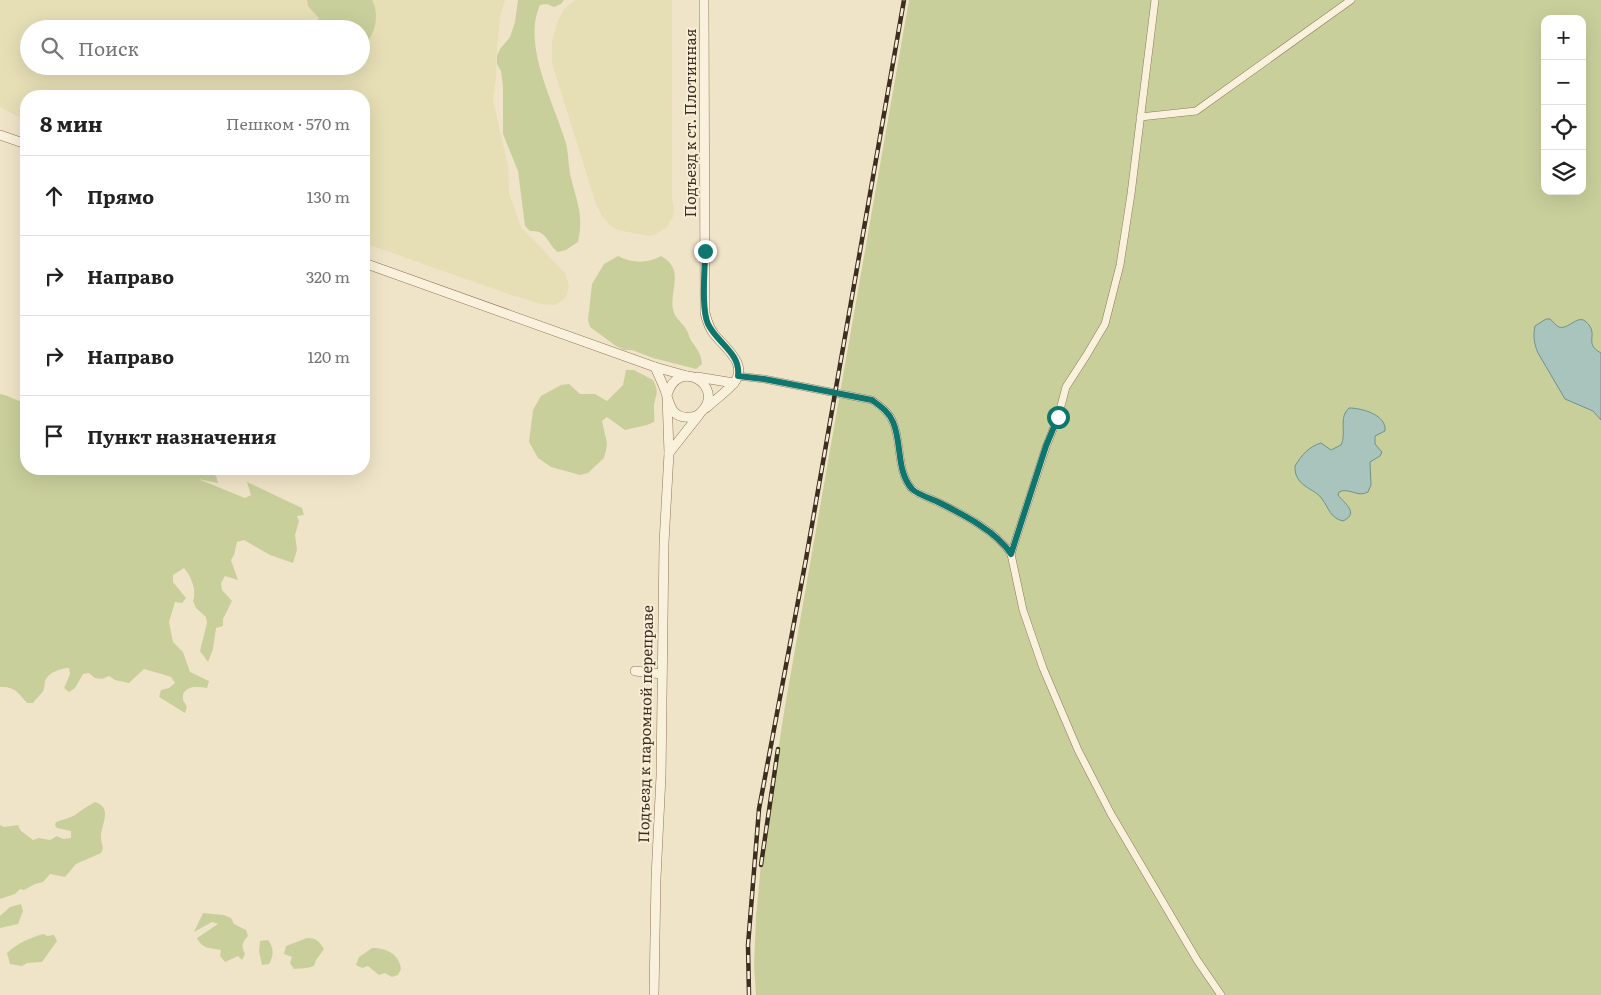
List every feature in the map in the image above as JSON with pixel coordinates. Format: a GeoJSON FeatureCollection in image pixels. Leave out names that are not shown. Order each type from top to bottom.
{"type":"FeatureCollection","features":[{"type":"Feature","properties":{"kind":"street","name":"Подъезд к ст. Плотинная"},"geometry":{"type":"LineString","coordinates":[[704,0],[705,313],[708,324],[714,334],[738,363],[736,380]]}},
{"type":"Feature","properties":{"kind":"street"},"geometry":{"type":"LineString","coordinates":[[1011,554],[1046,446],[1058,417],[1066,387],[1105,324],[1120,264],[1155,0]]}},
{"type":"Feature","properties":{"kind":"street"},"geometry":{"type":"LineString","coordinates":[[1140,117],[1196,111],[1351,0]]}},
{"type":"Feature","properties":{"kind":"street"},"geometry":{"type":"LineString","coordinates":[[0,135],[20,142]]}},
{"type":"Feature","properties":{"kind":"street"},"geometry":{"type":"LineString","coordinates":[[370,266],[656,367],[691,376],[736,380],[773,380],[872,400],[885,410],[894,423],[905,476],[912,490],[956,511],[992,534],[1011,554],[1023,610],[1043,668],[1078,750],[1111,814],[1197,960],[1221,995]]}},
{"type":"Feature","properties":{"kind":"street"},"geometry":{"type":"LineString","coordinates":[[656,367],[667,395]]}},
{"type":"Feature","properties":{"kind":"street"},"geometry":{"type":"LineString","coordinates":[[668,454],[701,412],[708,402],[706,387],[702,381],[691,376],[680,377],[673,381],[669,387],[667,402],[676,414],[691,417],[701,412],[736,380]]}},
{"type":"Feature","properties":{"kind":"street","name":"Подъезд к паромной переправе"},"geometry":{"type":"LineString","coordinates":[[654,995],[656,878],[661,776],[664,543],[668,454],[667,395]]}},
{"type":"Feature","properties":{"kind":"street"},"geometry":{"type":"LineString","coordinates":[[635,672],[662,674]]}},
{"type":"Feature","properties":{"kind":"shaded area"},"geometry":{"type":"Polygon","coordinates":[[[0,0],[505,0],[501,12],[493,100],[508,166],[509,193],[521,227],[565,273],[569,286],[566,298],[555,305],[541,304],[370,245],[370,90],[20,90],[20,118],[0,107],[0,0]]]}},
{"type":"Feature","properties":{"kind":"shaded area"},"geometry":{"type":"Polygon","coordinates":[[[575,0],[672,0],[672,199],[674,209],[673,217],[666,228],[654,235],[648,236],[612,227],[602,216],[596,204],[552,63],[552,41],[558,20],[565,8],[575,0]]]}},
{"type":"Feature","properties":{"kind":"green space"},"geometry":{"type":"Polygon","coordinates":[[[307,0],[372,0],[376,13],[373,33],[370,38],[370,20],[318,20],[319,18],[308,6],[307,0]]]}},
{"type":"Feature","properties":{"kind":"green space"},"geometry":{"type":"Polygon","coordinates":[[[518,0],[564,0],[561,4],[554,7],[547,4],[540,5],[535,20],[537,55],[566,145],[580,216],[578,242],[566,250],[558,252],[544,235],[536,231],[530,231],[525,226],[518,171],[503,134],[503,86],[501,71],[497,64],[497,56],[510,37],[515,22],[518,0]]]}},
{"type":"Feature","properties":{"kind":"green space"},"geometry":{"type":"Polygon","coordinates":[[[909,0],[1601,0],[1601,995],[756,995],[754,966],[761,864],[784,712],[909,0]]]}},
{"type":"Feature","properties":{"kind":"green space"},"geometry":{"type":"Polygon","coordinates":[[[618,256],[640,262],[656,259],[661,256],[669,262],[675,276],[673,309],[700,355],[702,364],[696,369],[653,358],[632,350],[624,350],[590,327],[588,320],[592,284],[604,264],[618,256]]]}},
{"type":"Feature","properties":{"kind":"green space"},"geometry":{"type":"Polygon","coordinates":[[[626,370],[634,370],[653,380],[657,392],[654,404],[654,422],[625,430],[607,417],[602,421],[607,443],[604,458],[588,473],[580,475],[551,467],[538,458],[529,442],[533,410],[541,396],[561,385],[569,384],[580,394],[595,394],[607,401],[623,385],[626,370]]]}},
{"type":"Feature","properties":{"kind":"green space"},"geometry":{"type":"Polygon","coordinates":[[[0,394],[20,401],[20,475],[215,475],[218,483],[198,479],[245,498],[251,495],[247,482],[302,508],[304,515],[297,516],[299,521],[295,535],[297,550],[293,563],[270,555],[244,540],[237,542],[231,560],[238,580],[225,576],[221,583],[222,590],[232,601],[223,619],[223,626],[216,628],[213,649],[208,662],[200,651],[207,623],[206,617],[196,608],[193,601],[194,588],[191,579],[184,568],[173,575],[173,582],[186,598],[182,603],[175,602],[169,622],[173,642],[183,652],[190,672],[209,681],[207,688],[197,687],[185,691],[183,700],[187,707],[185,713],[159,697],[161,690],[169,688],[175,683],[171,677],[144,669],[129,683],[115,680],[109,676],[102,679],[95,678],[89,673],[83,674],[75,688],[69,692],[64,688],[70,674],[69,668],[58,670],[48,676],[43,691],[33,703],[27,703],[13,689],[0,687],[0,394]]]}},
{"type":"Feature","properties":{"kind":"green space"},"geometry":{"type":"Polygon","coordinates":[[[95,802],[104,808],[105,813],[101,833],[103,847],[101,853],[76,864],[65,877],[50,874],[43,882],[24,890],[20,889],[15,894],[0,899],[0,825],[4,827],[18,825],[21,831],[33,840],[39,838],[50,840],[57,836],[63,839],[71,838],[71,831],[57,828],[56,822],[73,816],[95,802]]]}},
{"type":"Feature","properties":{"kind":"green space"},"geometry":{"type":"Polygon","coordinates":[[[21,904],[23,911],[18,924],[0,928],[0,916],[10,907],[21,904]]]}},
{"type":"Feature","properties":{"kind":"green space"},"geometry":{"type":"Polygon","coordinates":[[[203,913],[224,915],[231,918],[234,924],[246,930],[248,936],[243,944],[245,954],[242,960],[238,956],[225,962],[220,956],[221,950],[207,947],[199,942],[197,938],[218,924],[212,922],[194,932],[203,913]]]}},
{"type":"Feature","properties":{"kind":"green space"},"geometry":{"type":"Polygon","coordinates":[[[44,934],[47,936],[54,935],[57,941],[42,962],[27,963],[22,966],[10,964],[7,953],[24,941],[44,934]]]}},
{"type":"Feature","properties":{"kind":"green space"},"geometry":{"type":"Polygon","coordinates":[[[307,938],[317,940],[324,949],[314,966],[294,969],[290,963],[292,957],[284,954],[286,946],[307,938]]]}},
{"type":"Feature","properties":{"kind":"green space"},"geometry":{"type":"Polygon","coordinates":[[[268,940],[273,952],[272,958],[269,964],[262,965],[259,951],[260,941],[268,940]]]}},
{"type":"Feature","properties":{"kind":"green space"},"geometry":{"type":"Polygon","coordinates":[[[372,948],[383,949],[398,959],[401,969],[398,975],[392,977],[385,973],[379,975],[368,966],[362,968],[356,965],[359,957],[372,948]]]}},
{"type":"Feature","properties":{"kind":"water"},"geometry":{"type":"Polygon","coordinates":[[[1546,319],[1550,319],[1559,327],[1579,320],[1585,321],[1590,326],[1593,346],[1601,353],[1601,420],[1593,411],[1565,399],[1538,353],[1534,340],[1535,326],[1546,319]]]}},
{"type":"Feature","properties":{"kind":"water"},"geometry":{"type":"Polygon","coordinates":[[[1349,408],[1367,411],[1378,417],[1385,425],[1385,431],[1375,436],[1375,444],[1382,452],[1380,456],[1370,462],[1371,485],[1368,492],[1361,494],[1346,491],[1339,492],[1338,495],[1350,511],[1348,518],[1343,521],[1332,515],[1319,495],[1301,483],[1295,466],[1306,452],[1316,445],[1321,443],[1331,450],[1341,445],[1344,416],[1349,408]]]}},
{"type":"Feature","properties":{"kind":"railway"},"geometry":{"type":"LineString","coordinates":[[749,995],[748,945],[759,809],[806,559],[904,0]]}},
{"type":"Feature","properties":{"kind":"railway"},"geometry":{"type":"LineString","coordinates":[[761,865],[778,749]]}},
{"type":"Feature","properties":{"kind":"route"},"geometry":{"type":"LineString","coordinates":[[705,251],[705,313],[708,324],[714,334],[738,363],[738,376],[764,379],[872,400],[885,410],[894,423],[905,476],[912,490],[956,511],[992,534],[1011,554],[1046,446],[1058,417]]}}]}
